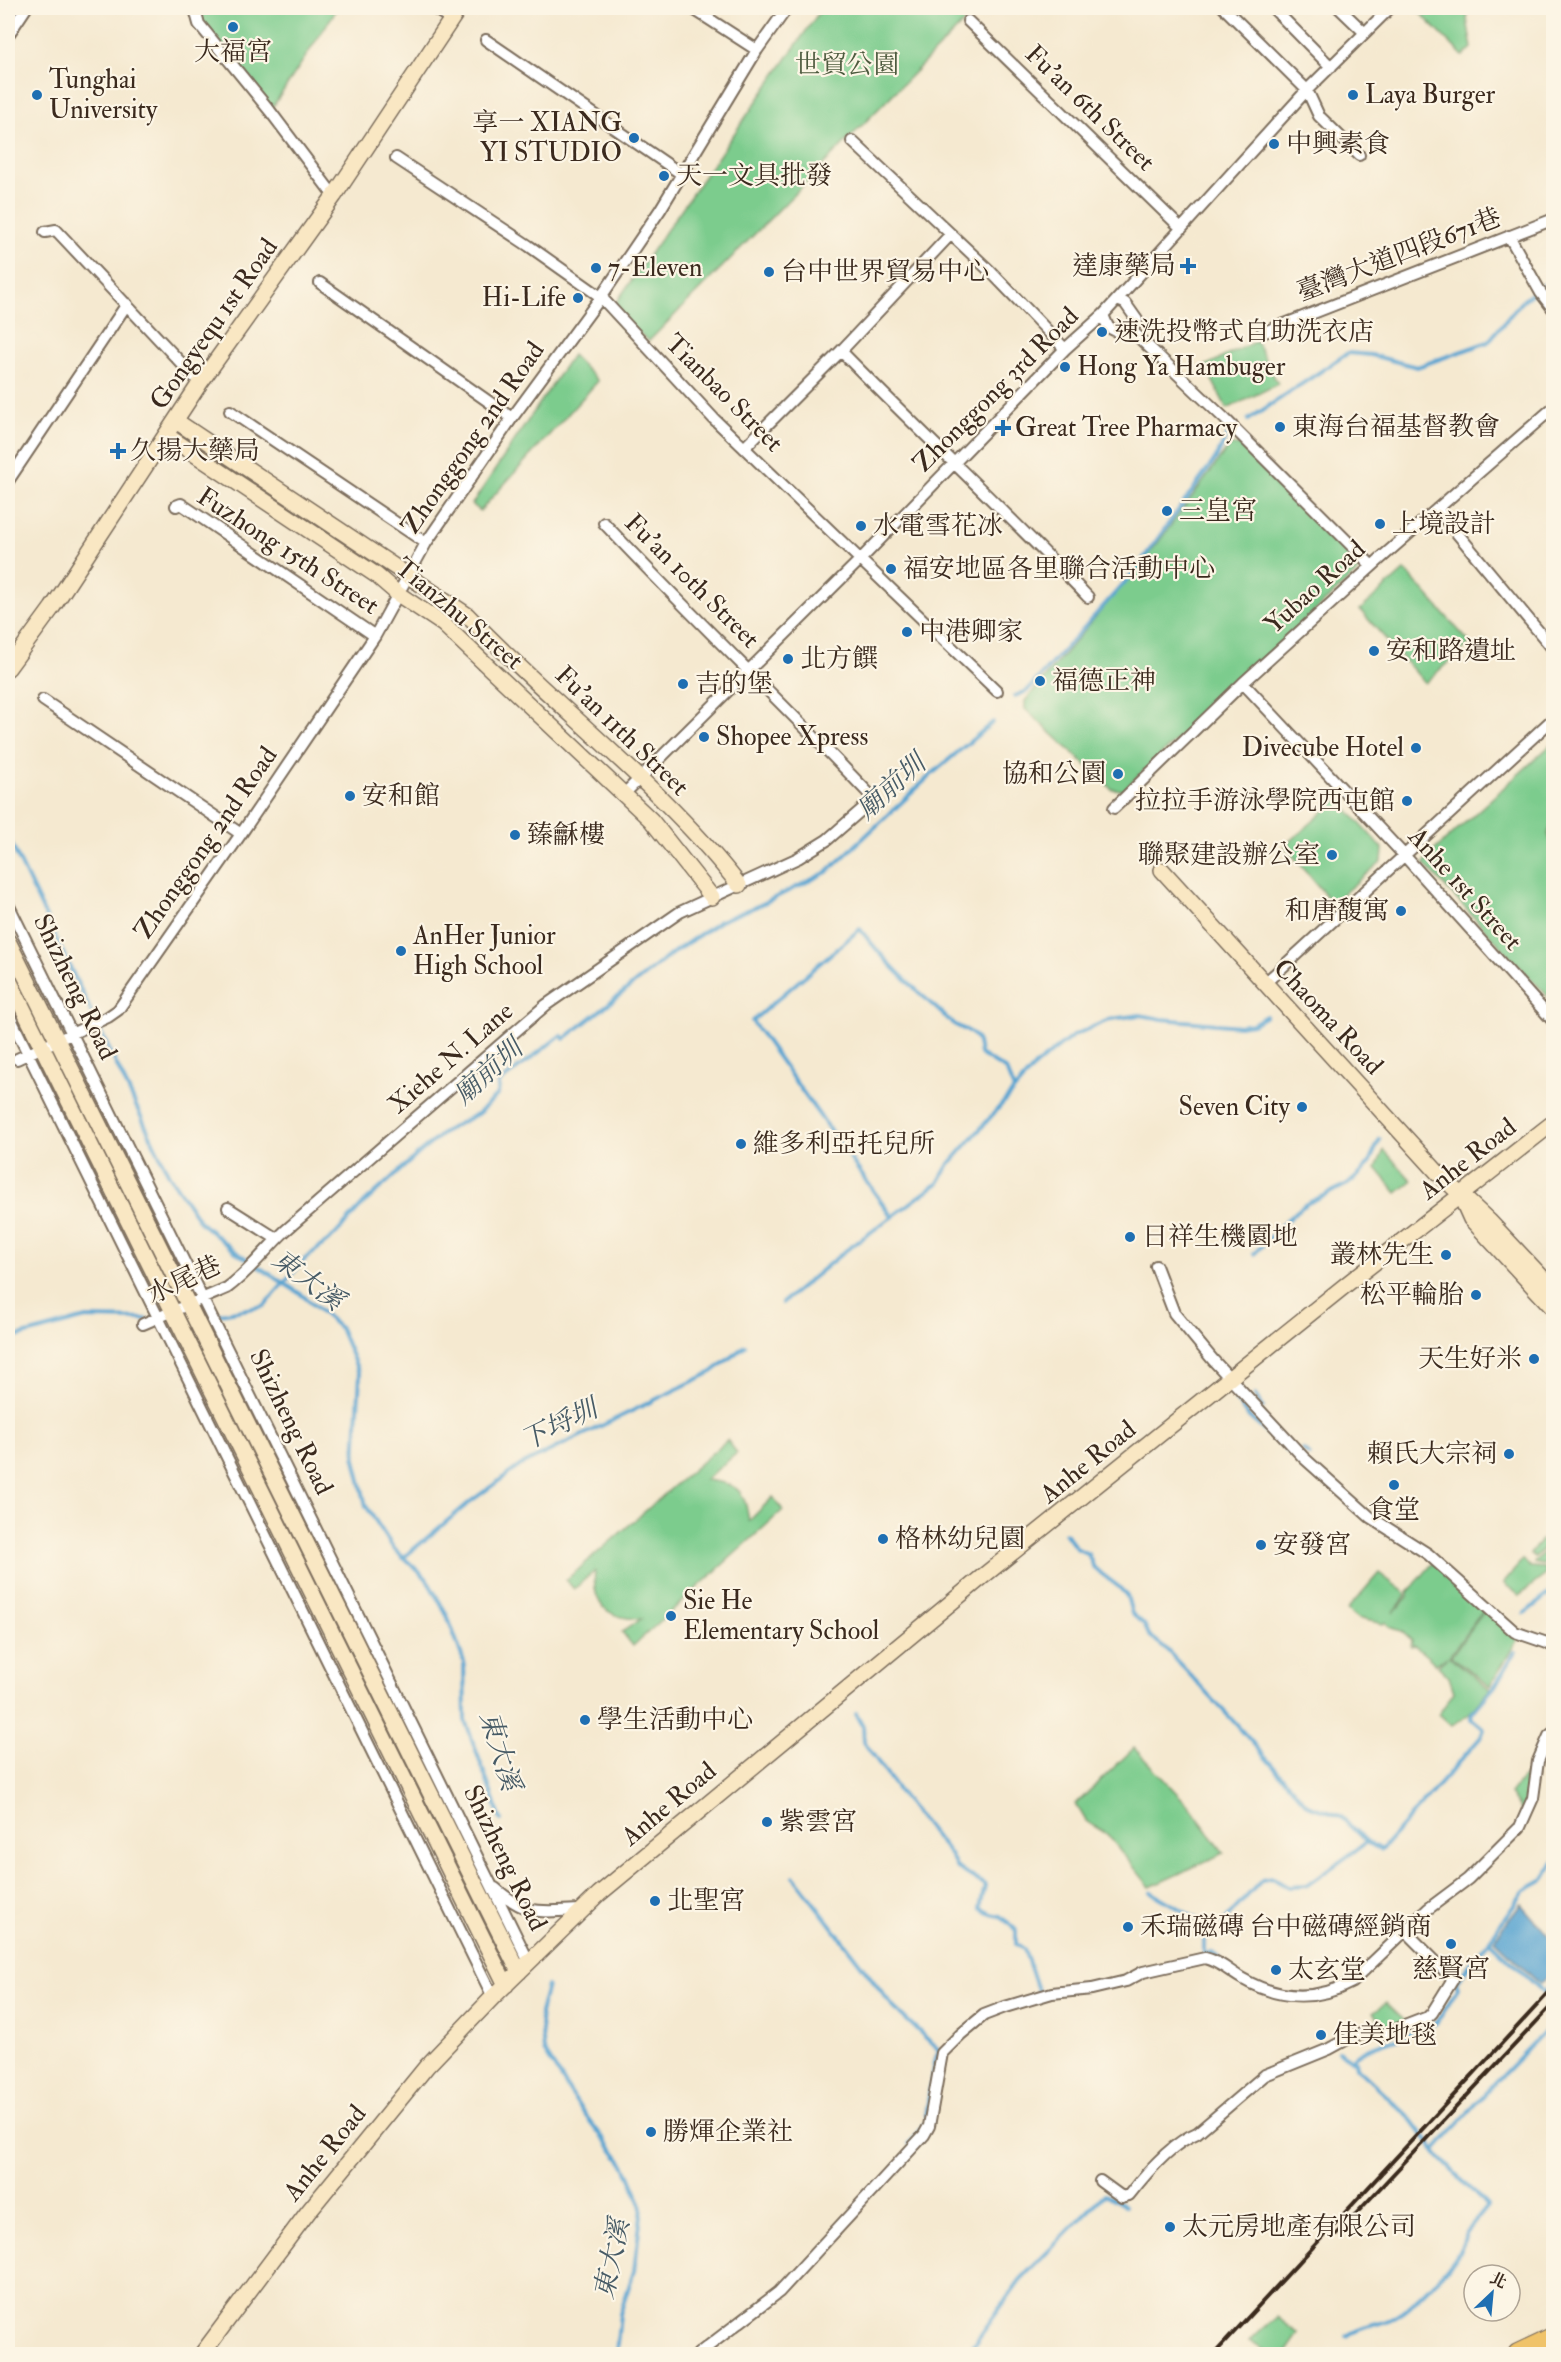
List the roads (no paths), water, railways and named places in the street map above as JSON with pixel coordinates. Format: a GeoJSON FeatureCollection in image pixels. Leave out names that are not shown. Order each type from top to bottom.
{"type":"FeatureCollection","features":[{"type":"Feature","properties":{"kind":"highway"},"geometry":{"type":"LineString","coordinates":[[1518,2355],[1554,2337]]}},
{"type":"Feature","properties":{"kind":"street"},"geometry":{"type":"LineString","coordinates":[[8,35],[26,8]]}},
{"type":"Feature","properties":{"kind":"street"},"geometry":{"type":"LineString","coordinates":[[199,8],[196,13],[199,24],[270,111],[334,196]]}},
{"type":"Feature","properties":{"kind":"street"},"geometry":{"type":"LineString","coordinates":[[434,8],[455,13]]}},
{"type":"Feature","properties":{"kind":"street"},"geometry":{"type":"LineString","coordinates":[[692,8],[757,50]]}},
{"type":"Feature","properties":{"kind":"street","name":"Zhonggong 2nd Road"},"geometry":{"type":"LineString","coordinates":[[29,1053],[118,1010],[375,636],[426,543],[660,210],[680,173],[757,50],[787,8]]}},
{"type":"Feature","properties":{"kind":"street"},"geometry":{"type":"LineString","coordinates":[[1224,8],[1307,90],[1319,116],[1359,155]]}},
{"type":"Feature","properties":{"kind":"street"},"geometry":{"type":"LineString","coordinates":[[1273,8],[1331,67]]}},
{"type":"Feature","properties":{"kind":"street"},"geometry":{"type":"LineString","coordinates":[[1339,8],[1364,32]]}},
{"type":"Feature","properties":{"kind":"street","name":"Zhonggong 3rd Road"},"geometry":{"type":"LineString","coordinates":[[624,794],[860,560],[1065,349],[1103,315],[1307,90],[1390,8]]}},
{"type":"Feature","properties":{"kind":"street","name":"Gongyequ 1st Road"},"geometry":{"type":"LineString","coordinates":[[8,668],[52,608],[200,383],[334,196],[455,13]]}},
{"type":"Feature","properties":{"kind":"street","name":"Fu’an 6th Street"},"geometry":{"type":"LineString","coordinates":[[968,21],[1180,228]]}},
{"type":"Feature","properties":{"kind":"street"},"geometry":{"type":"LineString","coordinates":[[486,40],[680,173]]}},
{"type":"Feature","properties":{"kind":"street"},"geometry":{"type":"LineString","coordinates":[[852,141],[990,271],[1065,349]]}},
{"type":"Feature","properties":{"kind":"street","name":"Tianbao Street"},"geometry":{"type":"LineString","coordinates":[[396,158],[529,246],[601,297],[714,419],[997,691]]}},
{"type":"Feature","properties":{"kind":"street","name":"臺灣大道四段671巷"},"geometry":{"type":"LineString","coordinates":[[1262,333],[1554,219]]}},
{"type":"Feature","properties":{"kind":"street"},"geometry":{"type":"LineString","coordinates":[[45,232],[56,230],[200,383]]}},
{"type":"Feature","properties":{"kind":"street"},"geometry":{"type":"LineString","coordinates":[[744,448],[841,351],[951,234]]}},
{"type":"Feature","properties":{"kind":"street"},"geometry":{"type":"LineString","coordinates":[[1509,236],[1554,310]]}},
{"type":"Feature","properties":{"kind":"street"},"geometry":{"type":"LineString","coordinates":[[320,283],[512,418]]}},
{"type":"Feature","properties":{"kind":"street"},"geometry":{"type":"LineString","coordinates":[[1117,300],[1125,303],[1137,320],[1132,331]]}},
{"type":"Feature","properties":{"kind":"street"},"geometry":{"type":"LineString","coordinates":[[8,481],[127,304]]}},
{"type":"Feature","properties":{"kind":"street"},"geometry":{"type":"LineString","coordinates":[[1103,315],[1108,327],[1120,333],[1132,331]]}},
{"type":"Feature","properties":{"kind":"street"},"geometry":{"type":"LineString","coordinates":[[1132,331],[1225,419],[1372,566]]}},
{"type":"Feature","properties":{"kind":"street"},"geometry":{"type":"LineString","coordinates":[[841,351],[1088,597]]}},
{"type":"Feature","properties":{"kind":"street","name":"Yubao Road"},"geometry":{"type":"LineString","coordinates":[[1114,808],[1243,683],[1372,566],[1554,407]]}},
{"type":"Feature","properties":{"kind":"street"},"geometry":{"type":"LineString","coordinates":[[230,411],[426,543]]}},
{"type":"Feature","properties":{"kind":"street","name":"Tianzhu Street"},"geometry":{"type":"LineString","coordinates":[[176,421],[408,575]]}},
{"type":"Feature","properties":{"kind":"street","name":"Tianzhu Street"},"geometry":{"type":"LineString","coordinates":[[166,435],[376,575],[398,594],[443,624],[651,820],[712,897]]}},
{"type":"Feature","properties":{"kind":"street","name":"Fuzhong 15th Street"},"geometry":{"type":"LineString","coordinates":[[176,506],[181,504],[375,636]]}},
{"type":"Feature","properties":{"kind":"street"},"geometry":{"type":"LineString","coordinates":[[1437,509],[1554,650]]}},
{"type":"Feature","properties":{"kind":"street","name":"Fu’an 10th Street"},"geometry":{"type":"LineString","coordinates":[[604,523],[675,599],[749,670],[874,799]]}},
{"type":"Feature","properties":{"kind":"street","name":"Fu’an 11th Street"},"geometry":{"type":"LineString","coordinates":[[408,575],[467,615],[640,779],[714,854],[739,885]]}},
{"type":"Feature","properties":{"kind":"street","name":"Anhe 1st Street"},"geometry":{"type":"LineString","coordinates":[[1243,683],[1403,854],[1554,1022]]}},
{"type":"Feature","properties":{"kind":"street"},"geometry":{"type":"LineString","coordinates":[[43,700],[241,834]]}},
{"type":"Feature","properties":{"kind":"street"},"geometry":{"type":"LineString","coordinates":[[1264,984],[1403,854],[1554,718]]}},
{"type":"Feature","properties":{"kind":"street","name":"Xiehe N. Lane"},"geometry":{"type":"LineString","coordinates":[[268,1247],[546,1005],[680,912],[798,858],[827,840],[874,799]]}},
{"type":"Feature","properties":{"kind":"street","name":"Chaoma Road"},"geometry":{"type":"LineString","coordinates":[[1162,870],[1264,984],[1461,1196],[1489,1221],[1554,1290]]}},
{"type":"Feature","properties":{"kind":"street","name":"Shizheng Road"},"geometry":{"type":"LineString","coordinates":[[8,904],[490,1885],[524,1967]]}},
{"type":"Feature","properties":{"kind":"street","name":"Shizheng Road"},"geometry":{"type":"LineString","coordinates":[[8,941],[188,1305],[524,1967]]}},
{"type":"Feature","properties":{"kind":"street"},"geometry":{"type":"LineString","coordinates":[[8,978],[29,1053],[494,1997]]}},
{"type":"Feature","properties":{"kind":"street"},"geometry":{"type":"LineString","coordinates":[[8,1013],[173,1311],[506,1985]]}},
{"type":"Feature","properties":{"kind":"street","name":"Anhe Road"},"geometry":{"type":"LineString","coordinates":[[202,2355],[308,2212],[427,2066],[583,1910],[709,1802],[982,1577],[1347,1284],[1554,1122]]}},
{"type":"Feature","properties":{"kind":"street","name":"Chaoma Road"},"geometry":{"type":"LineString","coordinates":[[1461,1196],[1471,1219],[1554,1309]]}},
{"type":"Feature","properties":{"kind":"street"},"geometry":{"type":"LineString","coordinates":[[228,1208],[277,1239]]}},
{"type":"Feature","properties":{"kind":"street","name":"水尾巷"},"geometry":{"type":"LineString","coordinates":[[143,1324],[227,1288],[244,1275],[268,1247]]}},
{"type":"Feature","properties":{"kind":"street"},"geometry":{"type":"LineString","coordinates":[[1156,1266],[1174,1313],[1230,1379],[1304,1458],[1370,1516],[1428,1554],[1515,1632],[1547,1642],[1554,1647]]}},
{"type":"Feature","properties":{"kind":"street"},"geometry":{"type":"LineString","coordinates":[[698,2355],[779,2292],[924,2135],[929,2126],[942,2054],[984,2015],[1052,1993],[1092,1989],[1126,1981],[1143,1972],[1205,1958],[1214,1959],[1252,1984],[1277,1995],[1319,1994],[1352,1982],[1404,1930],[1467,1879],[1520,1827],[1533,1798],[1538,1761],[1549,1736],[1554,1732]]}},
{"type":"Feature","properties":{"kind":"street"},"geometry":{"type":"LineString","coordinates":[[490,1885],[515,1905],[528,1910],[539,1912],[583,1910]]}},
{"type":"Feature","properties":{"kind":"street"},"geometry":{"type":"LineString","coordinates":[[1100,2181],[1122,2197],[1129,2195],[1146,2173],[1188,2137],[1207,2126],[1265,2075],[1329,2049],[1351,2037],[1364,2033],[1384,2034],[1428,2017],[1453,1980],[1404,1930]]}},
{"type":"Feature","properties":{"kind":"water"},"geometry":{"type":"Polygon","coordinates":[[[1521,1904],[1553,1941],[1553,1970],[1540,1984],[1494,1940],[1521,1904]]]}},
{"type":"Feature","properties":{"kind":"waterway"},"geometry":{"type":"LineString","coordinates":[[1248,420],[1348,353],[1371,355],[1417,367],[1488,342],[1522,301],[1554,277]]}},
{"type":"Feature","properties":{"kind":"waterway"},"geometry":{"type":"LineString","coordinates":[[1015,696],[1027,691],[1133,573],[1216,458],[1228,434]]}},
{"type":"Feature","properties":{"kind":"waterway","name":"廟前圳"},"geometry":{"type":"LineString","coordinates":[[198,1318],[264,1306],[305,1259],[335,1235],[364,1203],[418,1154],[447,1130],[479,1113],[498,1094],[499,1083],[561,1035],[564,1039],[674,952],[720,921],[760,905],[827,872],[932,774],[993,722]]}},
{"type":"Feature","properties":{"kind":"waterway","name":"東大溪"},"geometry":{"type":"LineString","coordinates":[[8,837],[169,1175],[200,1222],[233,1250],[302,1295],[340,1328],[360,1375],[355,1459],[366,1506],[394,1549],[426,1578],[447,1615],[464,1662],[465,1720],[501,1820]]}},
{"type":"Feature","properties":{"kind":"waterway"},"geometry":{"type":"LineString","coordinates":[[892,1217],[752,1021],[860,929],[915,989],[951,1022],[975,1037],[980,1054],[1006,1070],[1014,1090]]}},
{"type":"Feature","properties":{"kind":"waterway"},"geometry":{"type":"LineString","coordinates":[[782,1303],[845,1251],[938,1183],[947,1167],[1036,1065],[1074,1035],[1111,1019],[1140,1015],[1239,1026],[1253,1024],[1266,1016]]}},
{"type":"Feature","properties":{"kind":"waterway"},"geometry":{"type":"LineString","coordinates":[[1254,1254],[1306,1204],[1348,1184],[1361,1173],[1369,1163],[1380,1139]]}},
{"type":"Feature","properties":{"kind":"waterway","name":"廟前圳"},"geometry":{"type":"LineString","coordinates":[[8,1339],[86,1318],[146,1319]]}},
{"type":"Feature","properties":{"kind":"waterway","name":"下埒圳"},"geometry":{"type":"LineString","coordinates":[[403,1558],[471,1501],[521,1465],[712,1372],[745,1346]]}},
{"type":"Feature","properties":{"kind":"waterway"},"geometry":{"type":"LineString","coordinates":[[1255,1395],[1263,1407]]}},
{"type":"Feature","properties":{"kind":"waterway"},"geometry":{"type":"LineString","coordinates":[[1236,1400],[1248,1416],[1294,1457]]}},
{"type":"Feature","properties":{"kind":"waterway"},"geometry":{"type":"LineString","coordinates":[[1303,1450],[1309,1455]]}},
{"type":"Feature","properties":{"kind":"waterway"},"geometry":{"type":"LineString","coordinates":[[1065,1533],[1076,1548],[1088,1554],[1094,1568],[1127,1596],[1132,1614],[1144,1624],[1149,1635],[1164,1647],[1235,1723],[1307,1805],[1340,1816],[1367,1842]]}},
{"type":"Feature","properties":{"kind":"waterway"},"geometry":{"type":"LineString","coordinates":[[1525,1613],[1554,1590]]}},
{"type":"Feature","properties":{"kind":"waterway"},"geometry":{"type":"LineString","coordinates":[[1202,1926],[1207,1922],[1224,1921],[1262,1880],[1272,1878],[1288,1887],[1306,1886],[1367,1842],[1381,1850],[1481,1737],[1484,1729],[1471,1718],[1472,1713],[1495,1686],[1515,1652]]}},
{"type":"Feature","properties":{"kind":"waterway"},"geometry":{"type":"LineString","coordinates":[[856,1713],[863,1726],[864,1742],[902,1796],[951,1856],[956,1867],[985,1885],[980,1908],[1000,1916],[1016,1930],[1016,1944],[1024,1949],[1039,1993]]}},
{"type":"Feature","properties":{"kind":"waterway"},"geometry":{"type":"LineString","coordinates":[[1547,1734],[1554,1725]]}},
{"type":"Feature","properties":{"kind":"waterway"},"geometry":{"type":"LineString","coordinates":[[1554,1862],[1544,1880],[1524,1891],[1489,1941],[1554,2002]]}},
{"type":"Feature","properties":{"kind":"waterway"},"geometry":{"type":"LineString","coordinates":[[794,1877],[894,2008],[939,2050]]}},
{"type":"Feature","properties":{"kind":"waterway"},"geometry":{"type":"LineString","coordinates":[[1151,1892],[1200,1921],[1204,1929],[1204,1954]]}},
{"type":"Feature","properties":{"kind":"waterway"},"geometry":{"type":"LineString","coordinates":[[1351,2060],[1368,2049],[1435,2023],[1458,1988],[1456,1982],[1489,1941]]}},
{"type":"Feature","properties":{"kind":"waterway"},"geometry":{"type":"LineString","coordinates":[[1204,1954],[1212,1953],[1219,1958]]}},
{"type":"Feature","properties":{"kind":"waterway"},"geometry":{"type":"LineString","coordinates":[[1544,1993],[1554,1983]]}},
{"type":"Feature","properties":{"kind":"waterway","name":"東大溪"},"geometry":{"type":"LineString","coordinates":[[547,1986],[540,2013],[544,2051],[582,2111],[625,2166],[642,2207],[634,2271],[620,2314],[616,2354]]}},
{"type":"Feature","properties":{"kind":"waterway"},"geometry":{"type":"LineString","coordinates":[[1435,2150],[1490,2088],[1554,2022]]}},
{"type":"Feature","properties":{"kind":"waterway"},"geometry":{"type":"LineString","coordinates":[[926,2116],[934,2062],[939,2051]]}},
{"type":"Feature","properties":{"kind":"waterway"},"geometry":{"type":"LineString","coordinates":[[1338,2051],[1355,2062],[1356,2067],[1412,2120],[1443,2161],[1487,2206],[1465,2233],[1463,2242],[1448,2267],[1424,2294],[1391,2319],[1347,2336]]}},
{"type":"Feature","properties":{"kind":"waterway"},"geometry":{"type":"LineString","coordinates":[[909,2144],[924,2124]]}},
{"type":"Feature","properties":{"kind":"waterway"},"geometry":{"type":"LineString","coordinates":[[967,2354],[1020,2280],[1105,2194],[1125,2206]]}},
{"type":"Feature","properties":{"kind":"railway"},"geometry":{"type":"LineString","coordinates":[[1214,2354],[1554,1987]]}},
{"type":"Feature","properties":{"kind":"railway"},"geometry":{"type":"LineString","coordinates":[[1336,2235],[1554,2003]]}},
{"type":"Feature","properties":{"kind":"place","name":"大福宮"},"geometry":{"type":"Point","coordinates":[233,27]}},
{"type":"Feature","properties":{"kind":"place","name":"Tunghai University"},"geometry":{"type":"Point","coordinates":[37,95]}},
{"type":"Feature","properties":{"kind":"place","name":"Laya Burger"},"geometry":{"type":"Point","coordinates":[1353,95]}},
{"type":"Feature","properties":{"kind":"place","name":"享一 XIANG YI STUDIO"},"geometry":{"type":"Point","coordinates":[634,138]}},
{"type":"Feature","properties":{"kind":"place","name":"中興素食"},"geometry":{"type":"Point","coordinates":[1274,144]}},
{"type":"Feature","properties":{"kind":"place","name":"天一文具批發"},"geometry":{"type":"Point","coordinates":[664,176]}},
{"type":"Feature","properties":{"kind":"place","name":"達康藥局"},"geometry":{"type":"Point","coordinates":[1188,266]}},
{"type":"Feature","properties":{"kind":"place","name":"7-Eleven"},"geometry":{"type":"Point","coordinates":[596,268]}},
{"type":"Feature","properties":{"kind":"place","name":"台中世界貿易中心"},"geometry":{"type":"Point","coordinates":[769,272]}},
{"type":"Feature","properties":{"kind":"place","name":"Hi-Life"},"geometry":{"type":"Point","coordinates":[578,298]}},
{"type":"Feature","properties":{"kind":"place","name":"速洗投幣式自助洗衣店"},"geometry":{"type":"Point","coordinates":[1102,332]}},
{"type":"Feature","properties":{"kind":"place","name":"Hong Ya Hambuger"},"geometry":{"type":"Point","coordinates":[1065,367]}},
{"type":"Feature","properties":{"kind":"place","name":"東海台福基督教會"},"geometry":{"type":"Point","coordinates":[1280,427]}},
{"type":"Feature","properties":{"kind":"place","name":"Great Tree Pharmacy"},"geometry":{"type":"Point","coordinates":[1003,428]}},
{"type":"Feature","properties":{"kind":"place","name":"久揚大藥局"},"geometry":{"type":"Point","coordinates":[118,451]}},
{"type":"Feature","properties":{"kind":"place","name":"三皇宮"},"geometry":{"type":"Point","coordinates":[1167,511]}},
{"type":"Feature","properties":{"kind":"place","name":"上境設計"},"geometry":{"type":"Point","coordinates":[1380,524]}},
{"type":"Feature","properties":{"kind":"place","name":"水電雪花冰"},"geometry":{"type":"Point","coordinates":[861,526]}},
{"type":"Feature","properties":{"kind":"place","name":"福安地區各里聯合活動中心"},"geometry":{"type":"Point","coordinates":[891,569]}},
{"type":"Feature","properties":{"kind":"place","name":"中港卿家"},"geometry":{"type":"Point","coordinates":[907,632]}},
{"type":"Feature","properties":{"kind":"place","name":"安和路遺址"},"geometry":{"type":"Point","coordinates":[1374,651]}},
{"type":"Feature","properties":{"kind":"place","name":"北方饌"},"geometry":{"type":"Point","coordinates":[788,659]}},
{"type":"Feature","properties":{"kind":"place","name":"福德正神"},"geometry":{"type":"Point","coordinates":[1040,681]}},
{"type":"Feature","properties":{"kind":"place","name":"吉的堡"},"geometry":{"type":"Point","coordinates":[683,684]}},
{"type":"Feature","properties":{"kind":"place","name":"Shopee Xpress"},"geometry":{"type":"Point","coordinates":[704,737]}},
{"type":"Feature","properties":{"kind":"place","name":"Divecube Hotel"},"geometry":{"type":"Point","coordinates":[1416,748]}},
{"type":"Feature","properties":{"kind":"place","name":"協和公園"},"geometry":{"type":"Point","coordinates":[1118,774]}},
{"type":"Feature","properties":{"kind":"place","name":"安和館"},"geometry":{"type":"Point","coordinates":[350,796]}},
{"type":"Feature","properties":{"kind":"place","name":"拉拉手游泳學院西屯館"},"geometry":{"type":"Point","coordinates":[1407,801]}},
{"type":"Feature","properties":{"kind":"place","name":"臻龢樓"},"geometry":{"type":"Point","coordinates":[515,835]}},
{"type":"Feature","properties":{"kind":"place","name":"聯聚建設辦公室"},"geometry":{"type":"Point","coordinates":[1332,855]}},
{"type":"Feature","properties":{"kind":"place","name":"和唐馥寓"},"geometry":{"type":"Point","coordinates":[1401,911]}},
{"type":"Feature","properties":{"kind":"place","name":"AnHer Junior High School"},"geometry":{"type":"Point","coordinates":[401,951]}},
{"type":"Feature","properties":{"kind":"place","name":"Seven City"},"geometry":{"type":"Point","coordinates":[1302,1107]}},
{"type":"Feature","properties":{"kind":"place","name":"維多利亞托兒所"},"geometry":{"type":"Point","coordinates":[741,1144]}},
{"type":"Feature","properties":{"kind":"place","name":"日祥生機園地"},"geometry":{"type":"Point","coordinates":[1130,1237]}},
{"type":"Feature","properties":{"kind":"place","name":"叢林先生"},"geometry":{"type":"Point","coordinates":[1446,1255]}},
{"type":"Feature","properties":{"kind":"place","name":"松平輪胎"},"geometry":{"type":"Point","coordinates":[1476,1295]}},
{"type":"Feature","properties":{"kind":"place","name":"天生好米"},"geometry":{"type":"Point","coordinates":[1534,1359]}},
{"type":"Feature","properties":{"kind":"place","name":"賴氏大宗祠"},"geometry":{"type":"Point","coordinates":[1509,1454]}},
{"type":"Feature","properties":{"kind":"place","name":"食堂"},"geometry":{"type":"Point","coordinates":[1394,1485]}},
{"type":"Feature","properties":{"kind":"place","name":"格林幼兒園"},"geometry":{"type":"Point","coordinates":[883,1539]}},
{"type":"Feature","properties":{"kind":"place","name":"安發宮"},"geometry":{"type":"Point","coordinates":[1261,1545]}},
{"type":"Feature","properties":{"kind":"place","name":"Sie He Elementary School"},"geometry":{"type":"Point","coordinates":[671,1616]}},
{"type":"Feature","properties":{"kind":"place","name":"學生活動中心"},"geometry":{"type":"Point","coordinates":[585,1720]}},
{"type":"Feature","properties":{"kind":"place","name":"紫雲宮"},"geometry":{"type":"Point","coordinates":[767,1822]}},
{"type":"Feature","properties":{"kind":"place","name":"北聖宮"},"geometry":{"type":"Point","coordinates":[655,1901]}},
{"type":"Feature","properties":{"kind":"place","name":"禾瑞磁磚 台中磁磚經銷商"},"geometry":{"type":"Point","coordinates":[1128,1927]}},
{"type":"Feature","properties":{"kind":"place","name":"慈賢宮"},"geometry":{"type":"Point","coordinates":[1451,1944]}},
{"type":"Feature","properties":{"kind":"place","name":"太玄堂"},"geometry":{"type":"Point","coordinates":[1276,1970]}},
{"type":"Feature","properties":{"kind":"place","name":"佳美地毯"},"geometry":{"type":"Point","coordinates":[1321,2035]}},
{"type":"Feature","properties":{"kind":"place","name":"勝煇企業社"},"geometry":{"type":"Point","coordinates":[651,2132]}},
{"type":"Feature","properties":{"kind":"place","name":"太元房地產有限公司"},"geometry":{"type":"Point","coordinates":[1170,2227]}},
{"type":"Feature","properties":{"kind":"park label","name":"世貿公園"},"geometry":{"type":"Point","coordinates":[847,65]}}]}
